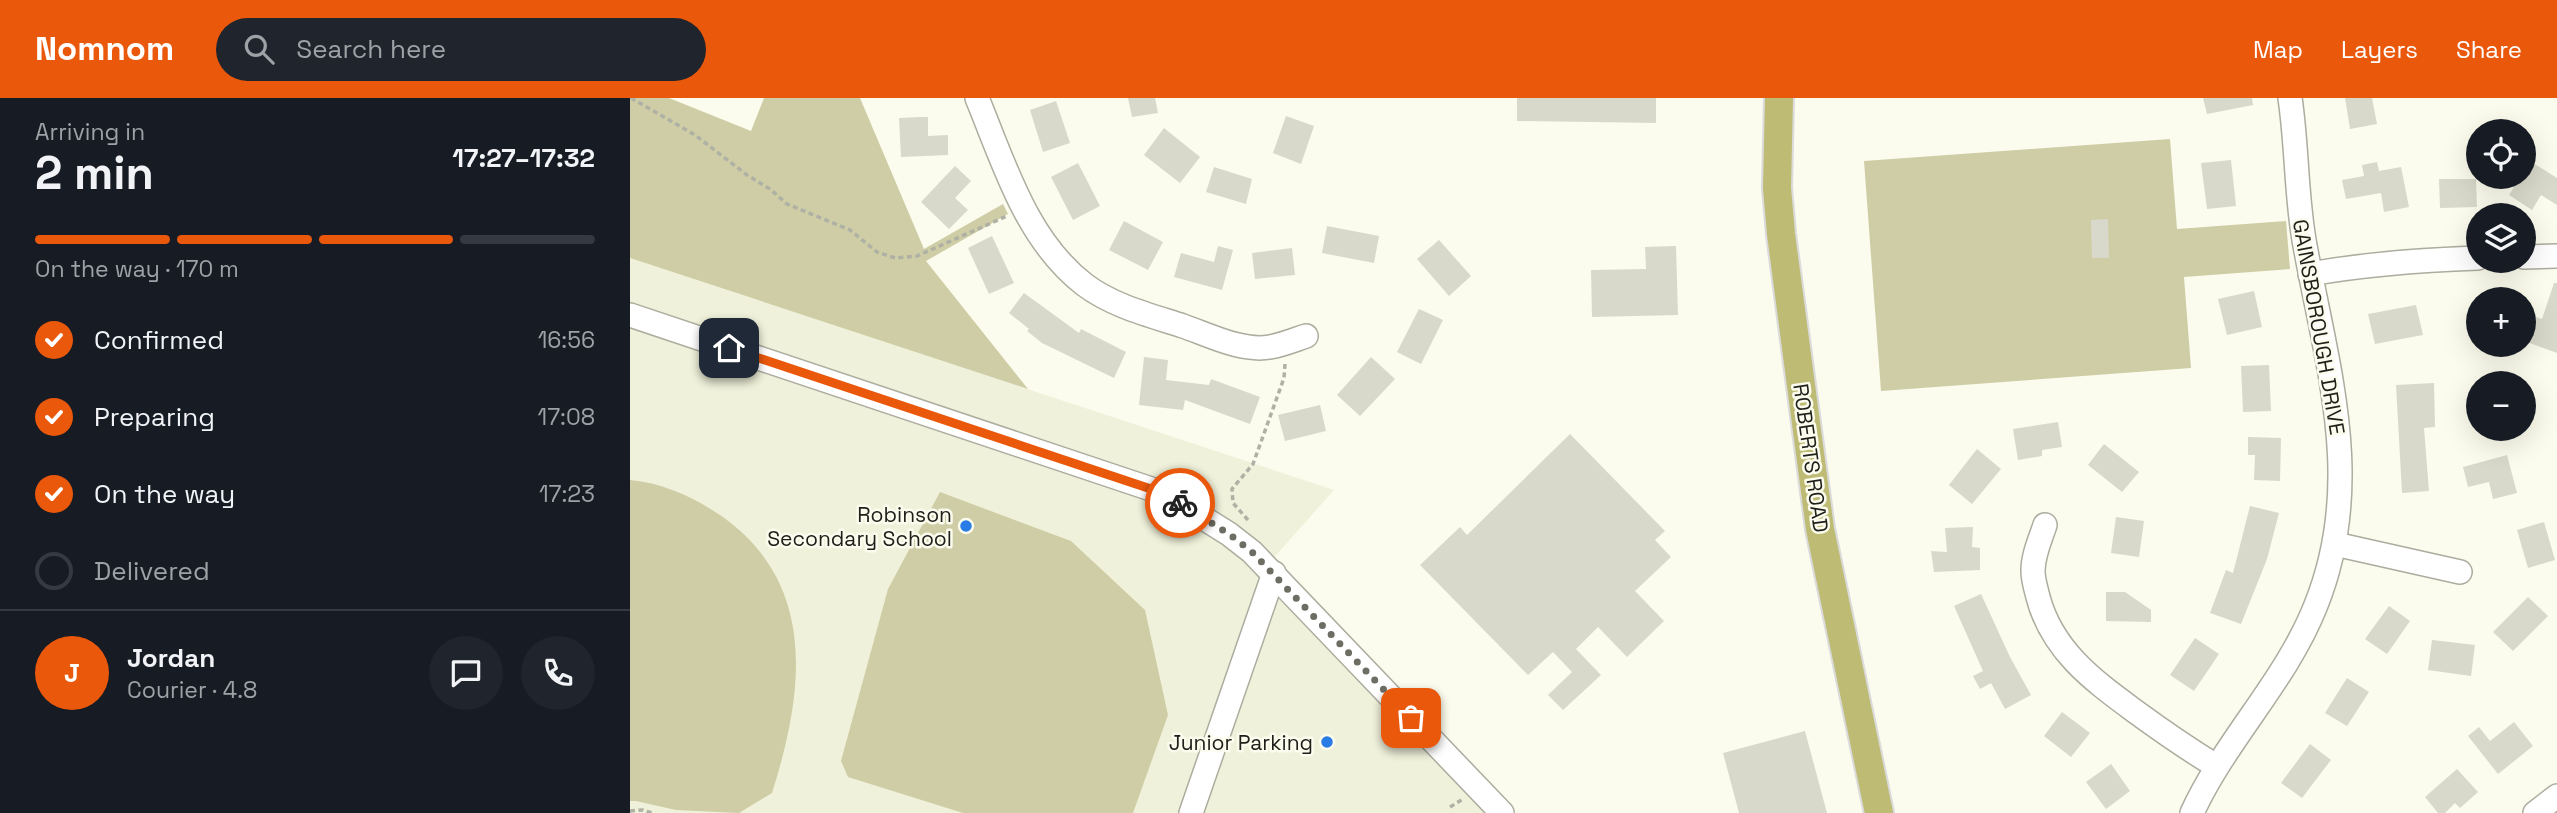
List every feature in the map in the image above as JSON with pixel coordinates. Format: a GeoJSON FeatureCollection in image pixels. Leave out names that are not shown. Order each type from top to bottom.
{"type":"FeatureCollection","features":[{"type":"Feature","properties":{"kind":"main road","name":"ROBERTS ROAD"},"geometry":{"type":"LineString","coordinates":[[1779,98],[1777,188],[1781,234],[1820,529],[1879,813]]}},
{"type":"Feature","properties":{"kind":"street"},"geometry":{"type":"LineString","coordinates":[[977,98],[1023,208],[1038,235],[1058,260],[1084,285],[1115,303],[1255,348],[1297,339]]}},
{"type":"Feature","properties":{"kind":"street","name":"GAINSBOROUGH DRIVE"},"geometry":{"type":"LineString","coordinates":[[2192,813],[2216,766],[2292,656],[2316,605],[2334,544],[2340,476],[2338,425],[2331,368],[2310,274],[2297,192],[2290,98]]}},
{"type":"Feature","properties":{"kind":"street"},"geometry":{"type":"LineString","coordinates":[[2536,257],[2557,256]]}},
{"type":"Feature","properties":{"kind":"street"},"geometry":{"type":"LineString","coordinates":[[2310,274],[2403,260],[2466,258]]}},
{"type":"Feature","properties":{"kind":"street"},"geometry":{"type":"LineString","coordinates":[[630,315],[1154,490],[1181,503],[1229,534],[1275,573],[1502,813]]}},
{"type":"Feature","properties":{"kind":"street"},"geometry":{"type":"LineString","coordinates":[[2045,525],[2035,558],[2034,578],[2041,609],[2057,641],[2079,668],[2105,689],[2216,766]]}},
{"type":"Feature","properties":{"kind":"street"},"geometry":{"type":"LineString","coordinates":[[2334,544],[2460,572]]}},
{"type":"Feature","properties":{"kind":"street"},"geometry":{"type":"LineString","coordinates":[[1191,813],[1275,573]]}},
{"type":"Feature","properties":{"kind":"street"},"geometry":{"type":"LineString","coordinates":[[2535,813],[2557,796]]}},
{"type":"Feature","properties":{"kind":"path"},"geometry":{"type":"LineString","coordinates":[[631,98],[695,135],[787,204],[850,230],[877,251],[895,258],[917,256],[1023,208]]}},
{"type":"Feature","properties":{"kind":"path"},"geometry":{"type":"LineString","coordinates":[[1251,524],[1233,503],[1232,489],[1253,464],[1297,339]]}},
{"type":"Feature","properties":{"kind":"path"},"geometry":{"type":"LineString","coordinates":[[1450,807],[1467,796]]}},
{"type":"Feature","properties":{"kind":"path"},"geometry":{"type":"LineString","coordinates":[[630,811],[643,810],[652,813]]}},
{"type":"Feature","properties":{"kind":"shaded area","name":"Robinson Secondary School"},"geometry":{"type":"Polygon","coordinates":[[[630,258],[1334,490],[1270,562],[1510,813],[630,813],[630,258]]]}},
{"type":"Feature","properties":{"kind":"green space"},"geometry":{"type":"Polygon","coordinates":[[[630,98],[669,98],[751,131],[764,98],[860,98],[924,249],[1003,204],[1008,214],[926,261],[1028,389],[630,258],[630,98]]]}},
{"type":"Feature","properties":{"kind":"green space"},"geometry":{"type":"Polygon","coordinates":[[[2170,139],[2177,229],[2286,221],[2290,269],[2184,277],[2191,368],[1881,391],[1864,161],[2170,139]]]}},
{"type":"Feature","properties":{"kind":"green space"},"geometry":{"type":"Polygon","coordinates":[[[630,480],[679,492],[723,517],[754,545],[776,575],[789,609],[795,644],[795,681],[783,756],[772,793],[739,813],[676,810],[630,801],[630,480]]]}},
{"type":"Feature","properties":{"kind":"green space"},"geometry":{"type":"Polygon","coordinates":[[[940,492],[1071,541],[1145,610],[1168,715],[1133,813],[963,813],[848,777],[841,761],[888,589],[940,492]]]}},
{"type":"Feature","properties":{"kind":"building"},"geometry":{"type":"Polygon","coordinates":[[[1128,98],[1155,98],[1158,113],[1132,117],[1128,98]]]}},
{"type":"Feature","properties":{"kind":"building"},"geometry":{"type":"Polygon","coordinates":[[[1517,98],[1656,98],[1656,123],[1517,121],[1517,98]]]}},
{"type":"Feature","properties":{"kind":"building"},"geometry":{"type":"Polygon","coordinates":[[[2203,98],[2252,98],[2253,105],[2207,114],[2203,98]]]}},
{"type":"Feature","properties":{"kind":"building"},"geometry":{"type":"Polygon","coordinates":[[[2345,98],[2372,98],[2377,124],[2350,129],[2345,98]]]}},
{"type":"Feature","properties":{"kind":"building"},"geometry":{"type":"Polygon","coordinates":[[[1056,101],[1070,143],[1043,152],[1030,110],[1056,101]]]}},
{"type":"Feature","properties":{"kind":"building"},"geometry":{"type":"Polygon","coordinates":[[[1286,116],[1314,126],[1301,164],[1273,153],[1286,116]]]}},
{"type":"Feature","properties":{"kind":"building"},"geometry":{"type":"Polygon","coordinates":[[[928,117],[928,136],[948,135],[948,155],[901,157],[899,118],[928,117]]]}},
{"type":"Feature","properties":{"kind":"building"},"geometry":{"type":"Polygon","coordinates":[[[1164,128],[1200,157],[1180,183],[1144,155],[1164,128]]]}},
{"type":"Feature","properties":{"kind":"building"},"geometry":{"type":"Polygon","coordinates":[[[2231,160],[2236,206],[2207,209],[2201,163],[2231,160]]]}},
{"type":"Feature","properties":{"kind":"building"},"geometry":{"type":"Polygon","coordinates":[[[2377,162],[2379,171],[2401,167],[2409,207],[2384,212],[2381,193],[2346,199],[2342,180],[2364,176],[2362,165],[2377,162]]]}},
{"type":"Feature","properties":{"kind":"building"},"geometry":{"type":"Polygon","coordinates":[[[1078,163],[1100,206],[1073,220],[1051,177],[1078,163]]]}},
{"type":"Feature","properties":{"kind":"building"},"geometry":{"type":"Polygon","coordinates":[[[2536,165],[2557,178],[2557,205],[2541,195],[2536,203],[2521,203],[2509,195],[2513,189],[2536,189],[2536,165]]]}},
{"type":"Feature","properties":{"kind":"building"},"geometry":{"type":"Polygon","coordinates":[[[955,166],[971,181],[955,198],[968,210],[949,229],[921,202],[955,166]]]}},
{"type":"Feature","properties":{"kind":"building"},"geometry":{"type":"Polygon","coordinates":[[[1214,167],[1252,179],[1246,204],[1206,192],[1214,167]]]}},
{"type":"Feature","properties":{"kind":"building"},"geometry":{"type":"Polygon","coordinates":[[[2439,179],[2466,179],[2466,189],[2476,189],[2477,203],[2466,203],[2466,207],[2440,208],[2439,179]]]}},
{"type":"Feature","properties":{"kind":"building"},"geometry":{"type":"Polygon","coordinates":[[[2108,219],[2109,258],[2092,258],[2091,220],[2108,219]]]}},
{"type":"Feature","properties":{"kind":"building"},"geometry":{"type":"Polygon","coordinates":[[[1124,221],[1163,242],[1148,270],[1109,250],[1124,221]]]}},
{"type":"Feature","properties":{"kind":"building"},"geometry":{"type":"Polygon","coordinates":[[[1327,226],[1379,236],[1374,263],[1322,253],[1327,226]]]}},
{"type":"Feature","properties":{"kind":"building"},"geometry":{"type":"Polygon","coordinates":[[[992,236],[1014,283],[989,294],[968,248],[992,236]]]}},
{"type":"Feature","properties":{"kind":"building"},"geometry":{"type":"Polygon","coordinates":[[[1439,240],[1471,276],[1449,296],[1417,259],[1439,240]]]}},
{"type":"Feature","properties":{"kind":"building"},"geometry":{"type":"Polygon","coordinates":[[[1218,246],[1233,250],[1222,290],[1174,277],[1181,253],[1214,262],[1218,246]]]}},
{"type":"Feature","properties":{"kind":"building"},"geometry":{"type":"Polygon","coordinates":[[[1676,246],[1678,315],[1592,317],[1591,270],[1646,269],[1645,247],[1676,246]]]}},
{"type":"Feature","properties":{"kind":"building"},"geometry":{"type":"Polygon","coordinates":[[[1292,248],[1295,275],[1255,279],[1252,253],[1292,248]]]}},
{"type":"Feature","properties":{"kind":"building"},"geometry":{"type":"Polygon","coordinates":[[[2554,283],[2557,283],[2557,353],[2536,345],[2536,317],[2542,319],[2554,283]]]}},
{"type":"Feature","properties":{"kind":"building"},"geometry":{"type":"Polygon","coordinates":[[[2254,291],[2262,327],[2227,335],[2218,299],[2254,291]]]}},
{"type":"Feature","properties":{"kind":"building"},"geometry":{"type":"Polygon","coordinates":[[[1024,293],[1079,333],[1081,329],[1126,352],[1114,378],[1042,343],[1027,331],[1029,329],[1009,313],[1024,293]]]}},
{"type":"Feature","properties":{"kind":"building"},"geometry":{"type":"Polygon","coordinates":[[[2416,305],[2423,335],[2375,344],[2368,314],[2416,305]]]}},
{"type":"Feature","properties":{"kind":"building"},"geometry":{"type":"Polygon","coordinates":[[[1419,309],[1443,320],[1421,364],[1397,352],[1419,309]]]}},
{"type":"Feature","properties":{"kind":"building"},"geometry":{"type":"Polygon","coordinates":[[[1144,357],[1168,360],[1166,380],[1209,385],[1211,379],[1260,397],[1250,424],[1185,400],[1183,410],[1139,405],[1144,357]]]}},
{"type":"Feature","properties":{"kind":"building"},"geometry":{"type":"Polygon","coordinates":[[[1371,357],[1395,379],[1360,416],[1337,395],[1371,357]]]}},
{"type":"Feature","properties":{"kind":"building"},"geometry":{"type":"Polygon","coordinates":[[[2269,365],[2271,411],[2243,412],[2241,366],[2269,365]]]}},
{"type":"Feature","properties":{"kind":"building"},"geometry":{"type":"Polygon","coordinates":[[[2434,383],[2435,427],[2424,428],[2429,491],[2402,493],[2396,385],[2434,383]]]}},
{"type":"Feature","properties":{"kind":"building"},"geometry":{"type":"Polygon","coordinates":[[[1320,405],[1326,431],[1285,441],[1278,415],[1320,405]]]}},
{"type":"Feature","properties":{"kind":"building"},"geometry":{"type":"Polygon","coordinates":[[[2058,422],[2062,447],[2042,450],[2042,456],[2018,460],[2013,429],[2058,422]]]}},
{"type":"Feature","properties":{"kind":"building"},"geometry":{"type":"Polygon","coordinates":[[[1570,434],[1665,531],[1655,540],[1671,557],[1635,591],[1664,621],[1627,657],[1598,627],[1576,649],[1601,675],[1563,710],[1548,695],[1572,672],[1553,652],[1528,675],[1420,565],[1460,527],[1467,535],[1570,434]]]}},
{"type":"Feature","properties":{"kind":"building"},"geometry":{"type":"Polygon","coordinates":[[[2248,437],[2281,438],[2280,481],[2254,480],[2255,455],[2248,455],[2248,437]]]}},
{"type":"Feature","properties":{"kind":"building"},"geometry":{"type":"Polygon","coordinates":[[[2104,444],[2139,472],[2122,492],[2088,465],[2104,444]]]}},
{"type":"Feature","properties":{"kind":"building"},"geometry":{"type":"Polygon","coordinates":[[[1977,449],[2001,469],[1972,504],[1949,485],[1977,449]]]}},
{"type":"Feature","properties":{"kind":"building"},"geometry":{"type":"Polygon","coordinates":[[[2507,455],[2517,493],[2493,499],[2489,482],[2468,487],[2463,467],[2507,455]]]}},
{"type":"Feature","properties":{"kind":"building"},"geometry":{"type":"Polygon","coordinates":[[[2250,506],[2279,513],[2267,559],[2241,624],[2210,613],[2226,570],[2233,573],[2250,506]]]}},
{"type":"Feature","properties":{"kind":"building"},"geometry":{"type":"Polygon","coordinates":[[[2116,517],[2144,521],[2139,557],[2111,553],[2116,517]]]}},
{"type":"Feature","properties":{"kind":"building"},"geometry":{"type":"Polygon","coordinates":[[[2544,522],[2555,560],[2528,568],[2517,530],[2544,522]]]}},
{"type":"Feature","properties":{"kind":"building"},"geometry":{"type":"Polygon","coordinates":[[[1973,527],[1972,547],[1980,548],[1980,570],[1934,572],[1931,551],[1947,552],[1945,528],[1973,527]]]}},
{"type":"Feature","properties":{"kind":"building"},"geometry":{"type":"Polygon","coordinates":[[[2106,592],[2125,592],[2151,610],[2151,622],[2106,621],[2106,592]]]}},
{"type":"Feature","properties":{"kind":"building"},"geometry":{"type":"Polygon","coordinates":[[[1981,594],[2031,695],[2005,709],[1991,683],[1980,689],[1973,676],[1983,671],[1954,606],[1981,594]]]}},
{"type":"Feature","properties":{"kind":"building"},"geometry":{"type":"Polygon","coordinates":[[[2528,597],[2548,616],[2513,651],[2493,632],[2528,597]]]}},
{"type":"Feature","properties":{"kind":"building"},"geometry":{"type":"Polygon","coordinates":[[[2389,606],[2410,621],[2387,654],[2365,639],[2389,606]]]}},
{"type":"Feature","properties":{"kind":"building"},"geometry":{"type":"Polygon","coordinates":[[[2195,638],[2219,654],[2194,691],[2170,675],[2195,638]]]}},
{"type":"Feature","properties":{"kind":"building"},"geometry":{"type":"Polygon","coordinates":[[[2432,640],[2475,645],[2471,676],[2428,670],[2432,640]]]}},
{"type":"Feature","properties":{"kind":"building"},"geometry":{"type":"Polygon","coordinates":[[[2347,678],[2369,692],[2347,726],[2325,713],[2347,678]]]}},
{"type":"Feature","properties":{"kind":"building"},"geometry":{"type":"Polygon","coordinates":[[[2062,712],[2090,733],[2071,757],[2044,736],[2062,712]]]}},
{"type":"Feature","properties":{"kind":"building"},"geometry":{"type":"Polygon","coordinates":[[[2514,722],[2533,746],[2498,774],[2468,736],[2479,727],[2490,741],[2514,722]]]}},
{"type":"Feature","properties":{"kind":"building"},"geometry":{"type":"Polygon","coordinates":[[[1805,731],[1827,813],[1739,813],[1723,753],[1805,731]]]}},
{"type":"Feature","properties":{"kind":"building"},"geometry":{"type":"Polygon","coordinates":[[[2310,744],[2331,760],[2302,798],[2281,783],[2310,744]]]}},
{"type":"Feature","properties":{"kind":"building"},"geometry":{"type":"Polygon","coordinates":[[[2111,764],[2130,791],[2106,809],[2086,782],[2111,764]]]}},
{"type":"Feature","properties":{"kind":"building"},"geometry":{"type":"Polygon","coordinates":[[[2457,769],[2478,792],[2460,808],[2455,803],[2445,813],[2438,813],[2425,797],[2457,769]]]}},
{"type":"Feature","properties":{"kind":"way so far"},"geometry":{"type":"LineString","coordinates":[[1180,503],[1229,534],[1275,573],[1411,718]]}},
{"type":"Feature","properties":{"kind":"place","name":"Robinson Secondary School"},"geometry":{"type":"Point","coordinates":[966,526]}},
{"type":"Feature","properties":{"kind":"place","name":"Junior Parking"},"geometry":{"type":"Point","coordinates":[1327,742]}},
{"type":"Feature","properties":{"kind":"route"},"geometry":{"type":"LineString","coordinates":[[729,348],[1154,490],[1180,503]]}}]}
